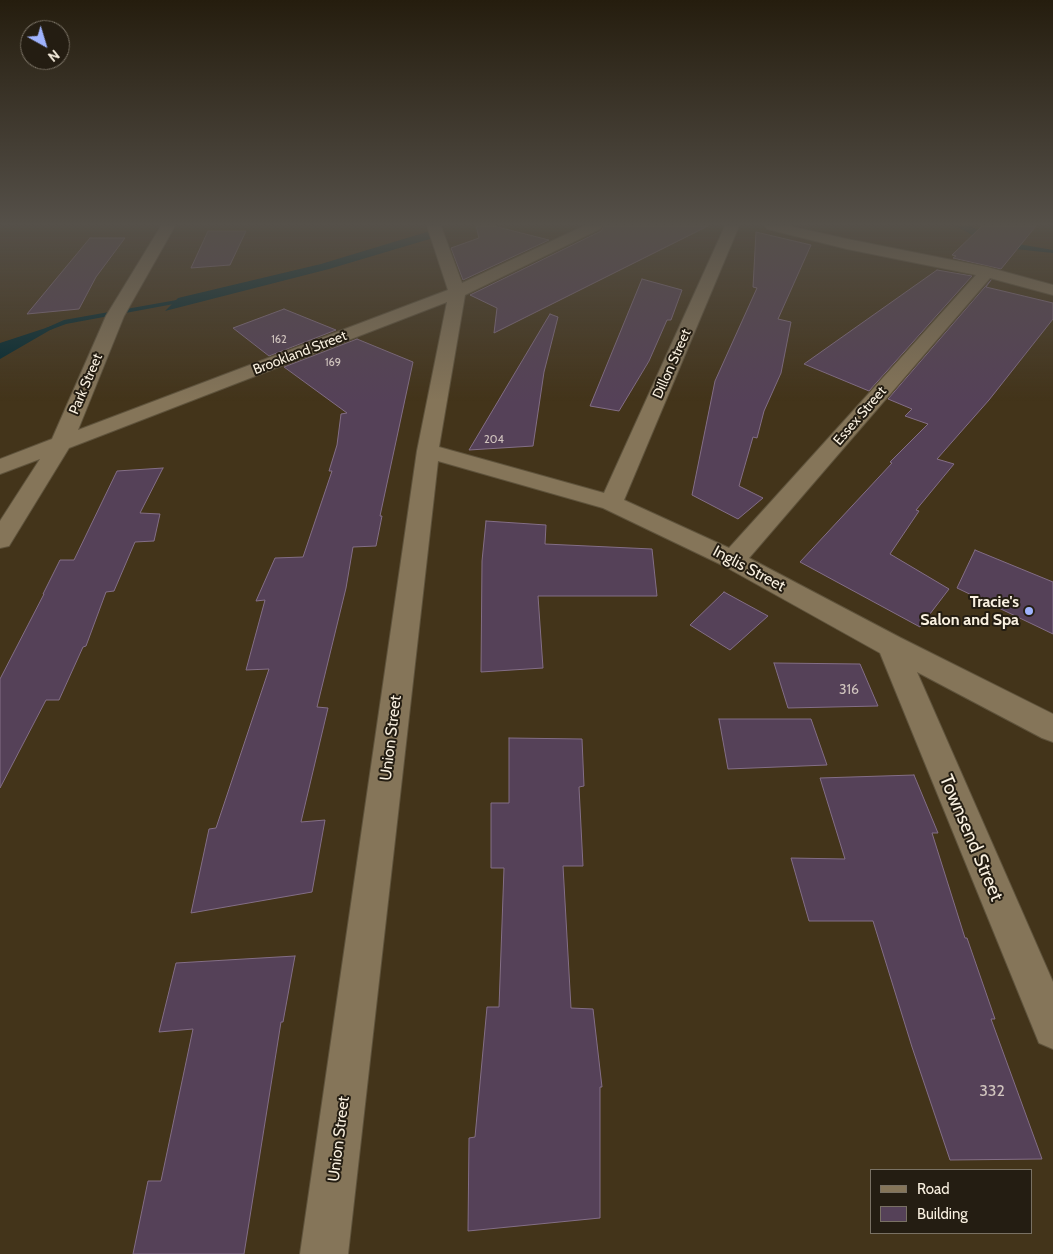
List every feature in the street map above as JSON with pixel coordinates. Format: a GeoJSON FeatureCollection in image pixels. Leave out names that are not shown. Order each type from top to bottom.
{"type":"FeatureCollection","features":[{"type":"Feature","properties":{"kind":"street","name":"Park Street"},"geometry":{"type":"LineString","coordinates":[[0,540],[62,442],[115,316],[134,285]]}},
{"type":"Feature","properties":{"kind":"street","name":"Union Street"},"geometry":{"type":"LineString","coordinates":[[324,1254],[428,451],[457,292],[454,285]]}},
{"type":"Feature","properties":{"kind":"street","name":"Brookland Street"},"geometry":{"type":"LineString","coordinates":[[0,467],[62,442],[281,361],[473,285]]}},
{"type":"Feature","properties":{"kind":"street","name":"Dillon Street"},"geometry":{"type":"LineString","coordinates":[[611,503],[706,285]]}},
{"type":"Feature","properties":{"kind":"street","name":"Essex Street"},"geometry":{"type":"LineString","coordinates":[[733,560],[976,285]]}},
{"type":"Feature","properties":{"kind":"street"},"geometry":{"type":"LineString","coordinates":[[1033,285],[1053,290]]}},
{"type":"Feature","properties":{"kind":"street","name":"Inglis Street"},"geometry":{"type":"LineString","coordinates":[[428,451],[611,503],[733,560],[891,646],[1053,729]]}},
{"type":"Feature","properties":{"kind":"street","name":"Townsend Street"},"geometry":{"type":"LineString","coordinates":[[891,646],[1053,1029]]}},
{"type":"Feature","properties":{"kind":"water"},"geometry":{"type":"Polygon","coordinates":[[[235,285],[268,285],[165,311],[178,298],[235,285]]]}},
{"type":"Feature","properties":{"kind":"water"},"geometry":{"type":"Polygon","coordinates":[[[64,322],[0,359],[0,343],[64,322]]]}},
{"type":"Feature","properties":{"kind":"building"},"geometry":{"type":"Polygon","coordinates":[[[51,285],[92,285],[79,309],[27,314],[51,285]]]}},
{"type":"Feature","properties":{"kind":"building"},"geometry":{"type":"Polygon","coordinates":[[[491,285],[591,285],[494,333],[497,308],[470,295],[491,285]]]}},
{"type":"Feature","properties":{"kind":"building"},"geometry":{"type":"Polygon","coordinates":[[[640,285],[662,285],[682,290],[671,320],[667,320],[649,361],[619,411],[590,406],[640,285]]]}},
{"type":"Feature","properties":{"kind":"building"},"geometry":{"type":"Polygon","coordinates":[[[753,285],[793,285],[778,319],[791,322],[781,373],[764,411],[757,438],[753,437],[739,486],[763,498],[738,519],[692,495],[715,381],[757,288],[753,287],[753,285]]]}},
{"type":"Feature","properties":{"kind":"building"},"geometry":{"type":"Polygon","coordinates":[[[916,285],[964,285],[869,391],[804,364],[916,285]]]}},
{"type":"Feature","properties":{"kind":"building"},"geometry":{"type":"Polygon","coordinates":[[[987,285],[986,287],[1053,303],[1053,319],[989,400],[937,459],[954,464],[916,510],[919,511],[890,554],[949,589],[920,627],[800,562],[892,463],[890,462],[928,424],[905,416],[912,409],[888,399],[987,285]]]}},
{"type":"Feature","properties":{"kind":"building"},"geometry":{"type":"Polygon","coordinates":[[[284,309],[336,330],[269,356],[233,328],[284,309]]]}},
{"type":"Feature","properties":{"kind":"building"},"geometry":{"type":"Polygon","coordinates":[[[550,314],[558,317],[544,372],[533,446],[469,450],[550,314]]]}},
{"type":"Feature","properties":{"kind":"building"},"geometry":{"type":"Polygon","coordinates":[[[357,339],[413,362],[380,516],[382,516],[376,546],[353,547],[346,588],[317,707],[328,708],[301,822],[325,820],[312,892],[191,913],[209,829],[216,828],[269,669],[246,670],[265,600],[256,601],[275,558],[303,557],[332,471],[329,471],[337,445],[341,414],[347,413],[284,367],[357,339]]]}},
{"type":"Feature","properties":{"kind":"building"},"geometry":{"type":"Polygon","coordinates":[[[163,468],[140,513],[160,514],[154,541],[135,542],[114,591],[106,592],[86,646],[83,647],[59,700],[46,700],[0,788],[0,679],[60,560],[74,560],[117,471],[163,468]]]}},
{"type":"Feature","properties":{"kind":"building"},"geometry":{"type":"Polygon","coordinates":[[[486,521],[546,525],[545,544],[652,549],[657,596],[538,596],[543,668],[481,672],[482,561],[486,521]]]}},
{"type":"Feature","properties":{"kind":"building","name":"Tracie's Salon and Spa"},"geometry":{"type":"Polygon","coordinates":[[[975,550],[1053,582],[1053,634],[957,588],[975,550]]]}},
{"type":"Feature","properties":{"kind":"building"},"geometry":{"type":"Polygon","coordinates":[[[724,592],[768,616],[730,650],[690,625],[724,592]]]}},
{"type":"Feature","properties":{"kind":"building"},"geometry":{"type":"Polygon","coordinates":[[[774,663],[860,664],[878,706],[788,708],[774,663]]]}},
{"type":"Feature","properties":{"kind":"building"},"geometry":{"type":"Polygon","coordinates":[[[719,719],[811,719],[827,765],[728,769],[719,719]]]}},
{"type":"Feature","properties":{"kind":"building"},"geometry":{"type":"Polygon","coordinates":[[[509,738],[582,739],[584,786],[579,787],[583,866],[563,866],[571,1008],[593,1009],[602,1087],[600,1087],[600,1218],[468,1231],[469,1138],[475,1137],[487,1007],[499,1007],[504,868],[491,868],[491,803],[509,803],[509,738]]]}},
{"type":"Feature","properties":{"kind":"building"},"geometry":{"type":"Polygon","coordinates":[[[914,775],[938,833],[932,833],[965,938],[967,938],[995,1019],[991,1019],[1042,1159],[950,1160],[912,1047],[873,921],[809,921],[791,858],[845,859],[820,778],[914,775]]]}},
{"type":"Feature","properties":{"kind":"building"},"geometry":{"type":"Polygon","coordinates":[[[295,956],[283,1022],[281,1022],[244,1254],[133,1254],[148,1181],[161,1181],[193,1029],[159,1032],[176,963],[295,956]]]}},
{"type":"Feature","properties":{"kind":"waterway"},"geometry":{"type":"LineString","coordinates":[[50,328],[64,322],[188,300]]}},
{"type":"Feature","properties":{"kind":"place","name":"Tracie's Salon and Spa"},"geometry":{"type":"Point","coordinates":[1029,611]}}]}
